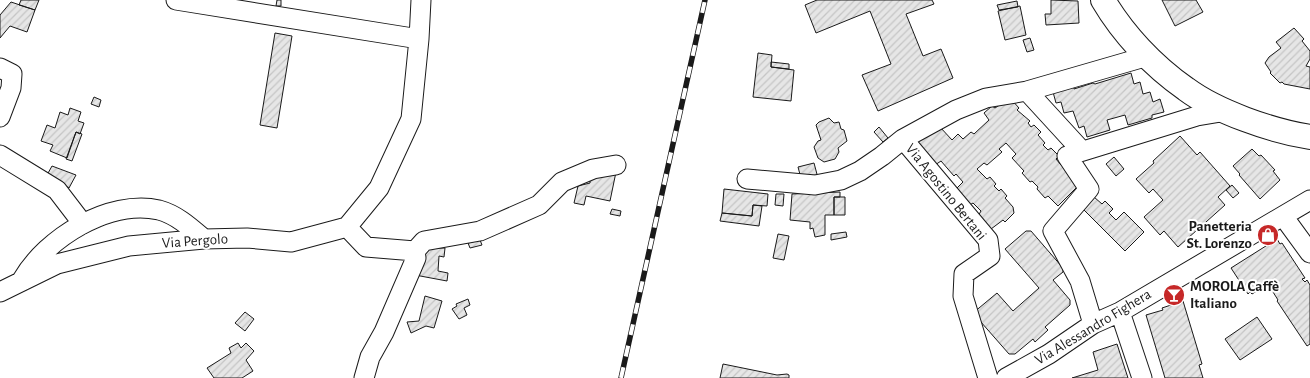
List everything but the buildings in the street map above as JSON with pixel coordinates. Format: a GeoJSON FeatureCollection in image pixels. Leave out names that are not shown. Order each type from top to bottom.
{"type":"FeatureCollection","features":[{"type":"Feature","properties":{"kind":"main road"},"geometry":{"type":"LineString","coordinates":[[1103,0],[1108,9],[1148,56],[1163,72],[1186,90],[1227,112],[1266,126],[1310,137]]}},
{"type":"Feature","properties":{"kind":"street"},"geometry":{"type":"LineString","coordinates":[[176,0],[419,39]]}},
{"type":"Feature","properties":{"kind":"street"},"geometry":{"type":"LineString","coordinates":[[421,0],[411,119],[379,188],[347,227],[366,247],[415,250],[424,241],[480,231],[540,205],[562,182],[593,169],[616,166]]}},
{"type":"Feature","properties":{"kind":"street","name":"Via Agostino Bertani"},"geometry":{"type":"LineString","coordinates":[[747,179],[815,185],[841,180],[860,171],[903,139],[956,110],[986,98],[1027,91],[1148,56]]}},
{"type":"Feature","properties":{"kind":"street"},"geometry":{"type":"LineString","coordinates":[[0,68],[12,74],[11,88],[0,117]]}},
{"type":"Feature","properties":{"kind":"street"},"geometry":{"type":"LineString","coordinates":[[1027,91],[1074,154],[1089,189],[1053,231],[1080,281],[1092,324]]}},
{"type":"Feature","properties":{"kind":"street"},"geometry":{"type":"LineString","coordinates":[[1074,154],[1197,116],[1227,112]]}},
{"type":"Feature","properties":{"kind":"street","name":"Via Agostino Bertani"},"geometry":{"type":"LineString","coordinates":[[903,139],[988,240],[990,256],[964,274],[963,296],[988,378]]}},
{"type":"Feature","properties":{"kind":"street"},"geometry":{"type":"LineString","coordinates":[[0,155],[58,190],[83,224]]}},
{"type":"Feature","properties":{"kind":"street","name":"Via Alessandro Fighera"},"geometry":{"type":"LineString","coordinates":[[1006,378],[1049,354],[1092,324],[1120,312],[1310,200]]}},
{"type":"Feature","properties":{"kind":"street"},"geometry":{"type":"LineString","coordinates":[[21,281],[30,266],[56,241],[99,216],[132,208],[158,210],[178,218],[204,239]]}},
{"type":"Feature","properties":{"kind":"street"},"geometry":{"type":"LineString","coordinates":[[1283,216],[1310,253]]}},
{"type":"Feature","properties":{"kind":"street","name":"Via Pergolo"},"geometry":{"type":"LineString","coordinates":[[0,292],[57,264],[129,246],[204,239],[247,238],[291,242],[347,227]]}},
{"type":"Feature","properties":{"kind":"street"},"geometry":{"type":"LineString","coordinates":[[364,378],[370,357],[384,332],[413,266],[416,258],[415,250]]}},
{"type":"Feature","properties":{"kind":"street"},"geometry":{"type":"LineString","coordinates":[[1120,312],[1142,378]]}},
{"type":"Feature","properties":{"kind":"railway"},"geometry":{"type":"LineString","coordinates":[[621,378],[705,0]]}},
{"type":"Feature","properties":{"kind":"place","name":"Panetteria St. Lorenzo"},"geometry":{"type":"Point","coordinates":[1268,235]}},
{"type":"Feature","properties":{"kind":"place","name":"MOROLA Caffè Italiano"},"geometry":{"type":"Point","coordinates":[1174,295]}}]}
